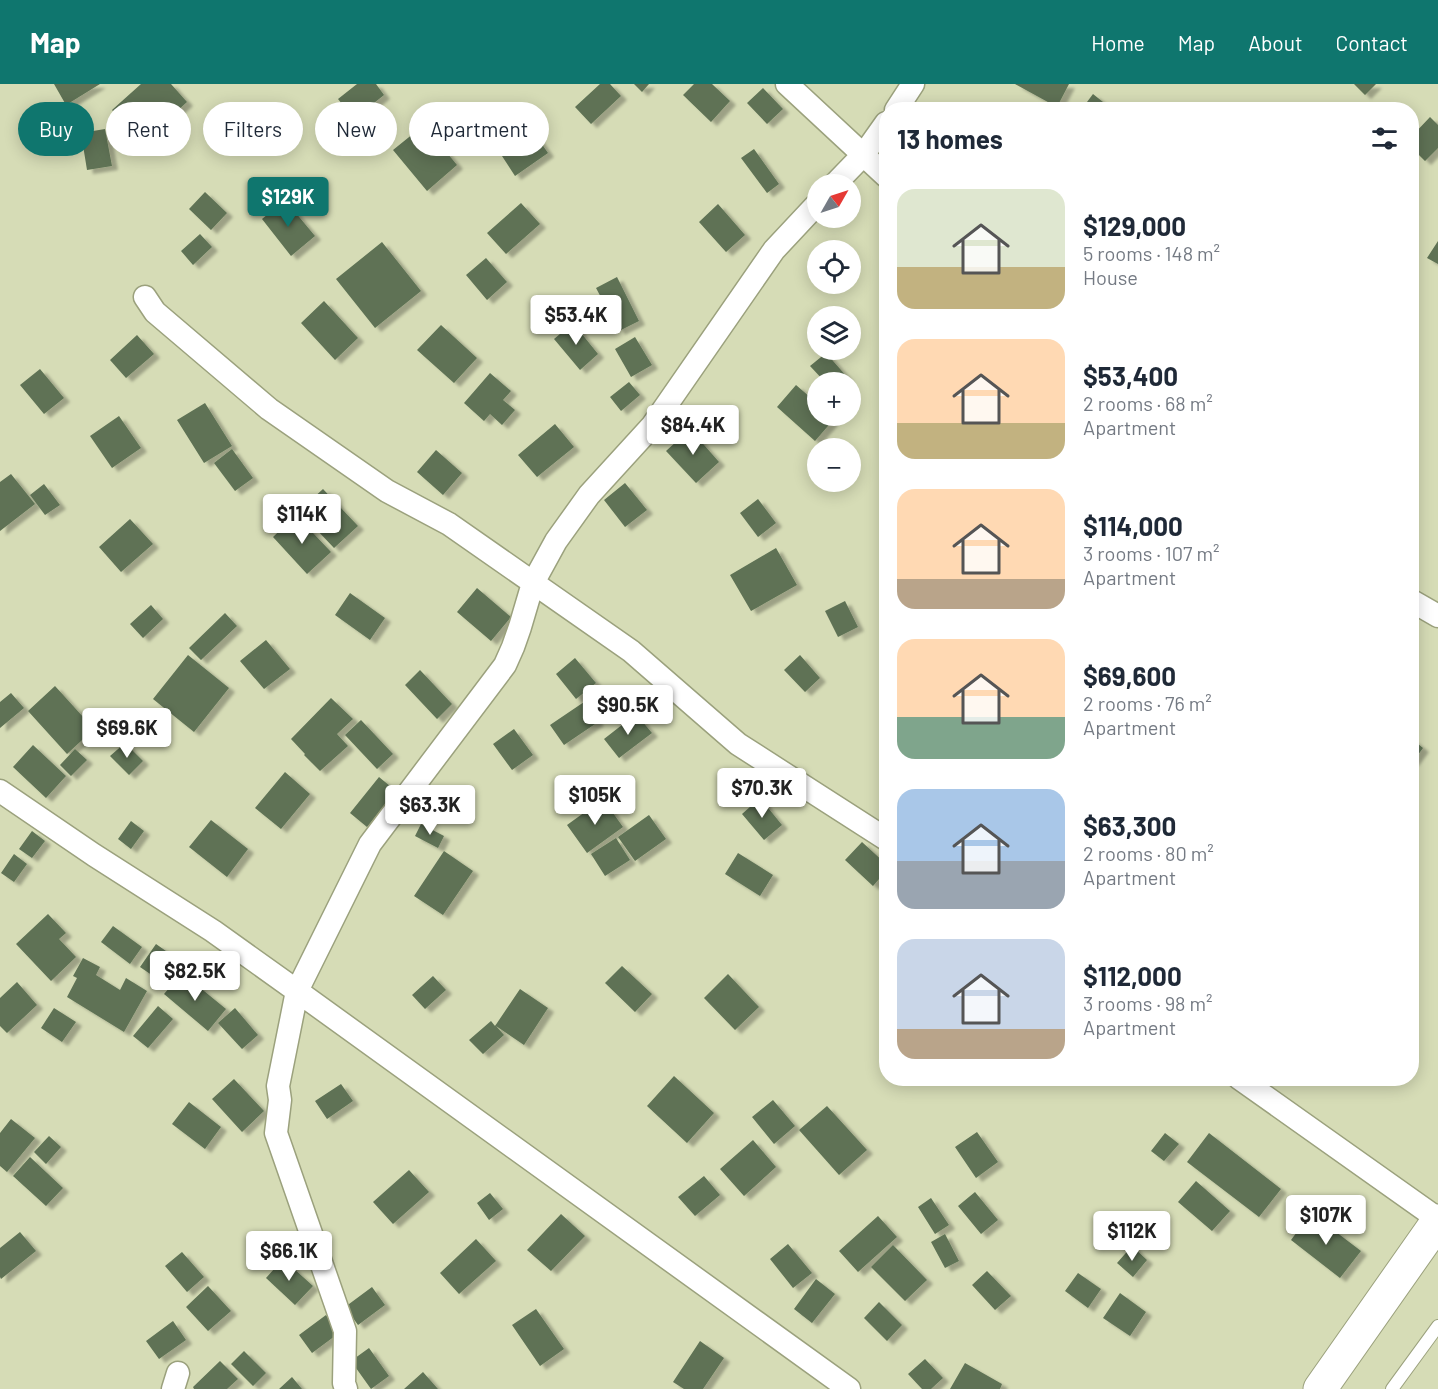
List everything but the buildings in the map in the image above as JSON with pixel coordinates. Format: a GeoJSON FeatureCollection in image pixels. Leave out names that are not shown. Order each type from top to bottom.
{"type":"FeatureCollection","features":[{"type":"Feature","properties":{"kind":"street"},"geometry":{"type":"LineString","coordinates":[[787,84],[879,169]]}},
{"type":"Feature","properties":{"kind":"street"},"geometry":{"type":"LineString","coordinates":[[901,102],[913,84]]}},
{"type":"Feature","properties":{"kind":"street"},"geometry":{"type":"LineString","coordinates":[[845,174],[864,154],[879,133]]}},
{"type":"Feature","properties":{"kind":"street"},"geometry":{"type":"LineString","coordinates":[[346,1389],[344,1383],[345,1331],[276,1133],[280,1100],[278,1086],[297,991],[370,844],[505,665],[520,627],[533,583],[556,541],[589,495],[652,426],[774,250],[807,215]]}},
{"type":"Feature","properties":{"kind":"street"},"geometry":{"type":"LineString","coordinates":[[145,297],[155,312],[269,409],[387,491],[449,524],[631,651],[738,744],[879,835]]}},
{"type":"Feature","properties":{"kind":"street"},"geometry":{"type":"LineString","coordinates":[[1419,605],[1438,616]]}},
{"type":"Feature","properties":{"kind":"street"},"geometry":{"type":"LineString","coordinates":[[0,791],[94,855],[213,931],[849,1389]]}},
{"type":"Feature","properties":{"kind":"street"},"geometry":{"type":"LineString","coordinates":[[1250,1086],[1438,1220],[1320,1389]]}},
{"type":"Feature","properties":{"kind":"lane"},"geometry":{"type":"LineString","coordinates":[[1392,1389],[1438,1326]]}}]}
